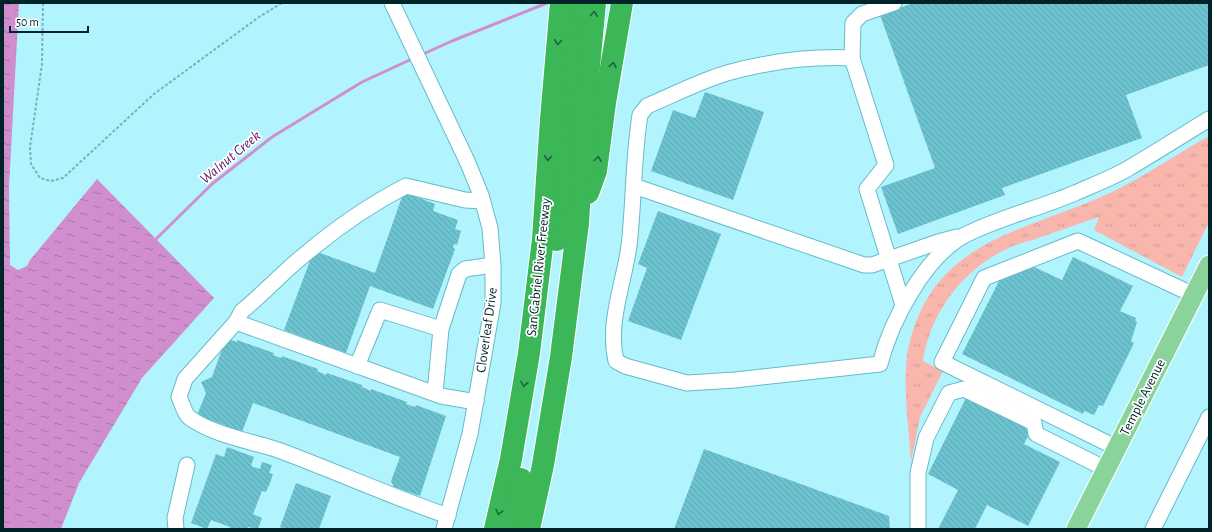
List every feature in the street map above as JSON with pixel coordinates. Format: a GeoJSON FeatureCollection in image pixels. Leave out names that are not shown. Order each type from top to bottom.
{"type":"FeatureCollection","features":[{"type":"Feature","properties":{"kind":"highway","name":"San Gabriel River Freeway"},"geometry":{"type":"LineString","coordinates":[[529,529],[543,466],[561,357],[578,223],[572,114],[561,3]]}},
{"type":"Feature","properties":{"kind":"highway"},"geometry":{"type":"LineString","coordinates":[[511,529],[536,402],[550,309],[572,114],[578,3]]}},
{"type":"Feature","properties":{"kind":"highway","name":"San Gabriel River Freeway"},"geometry":{"type":"LineString","coordinates":[[495,529],[511,459],[529,353],[543,239],[572,114],[595,3]]}},
{"type":"Feature","properties":{"kind":"highway"},"geometry":{"type":"LineString","coordinates":[[578,223],[596,171],[605,103],[622,3]]}},
{"type":"Feature","properties":{"kind":"highway"},"geometry":{"type":"LineString","coordinates":[[517,529],[533,459],[552,344],[565,231],[574,124],[572,114]]}},
{"type":"Feature","properties":{"kind":"main road","name":"Temple Avenue"},"geometry":{"type":"LineString","coordinates":[[1076,529],[1209,265]]}},
{"type":"Feature","properties":{"kind":"street","name":"Cloverleaf Drive"},"geometry":{"type":"LineString","coordinates":[[392,3],[467,161],[490,228],[493,265],[493,303],[470,434],[446,522]]}},
{"type":"Feature","properties":{"kind":"street"},"geometry":{"type":"LineString","coordinates":[[894,3],[862,14],[854,23],[852,58],[886,165],[867,189],[887,259],[903,305]]}},
{"type":"Feature","properties":{"kind":"street"},"geometry":{"type":"LineString","coordinates":[[852,58],[826,57],[788,61],[726,73],[647,106],[640,115],[627,265],[617,302],[613,350],[616,361],[625,366],[687,383],[735,380],[880,364],[903,305],[918,282],[946,247],[964,236],[994,222],[1073,194],[1128,169],[1209,118]]}},
{"type":"Feature","properties":{"kind":"street"},"geometry":{"type":"LineString","coordinates":[[446,522],[407,502],[318,465],[262,445],[215,431],[188,418],[179,397],[185,379],[236,322],[242,311],[265,292],[303,256],[340,226],[384,197],[406,186],[465,200],[482,201]]}},
{"type":"Feature","properties":{"kind":"street"},"geometry":{"type":"LineString","coordinates":[[634,186],[864,265],[872,264],[938,242],[964,236]]}},
{"type":"Feature","properties":{"kind":"street"},"geometry":{"type":"LineString","coordinates":[[1117,448],[942,362],[984,278],[1078,241],[1194,295]]}},
{"type":"Feature","properties":{"kind":"street"},"geometry":{"type":"LineString","coordinates":[[435,394],[441,329],[459,274],[465,269],[493,265]]}},
{"type":"Feature","properties":{"kind":"street"},"geometry":{"type":"LineString","coordinates":[[357,366],[380,310],[441,329]]}},
{"type":"Feature","properties":{"kind":"street"},"geometry":{"type":"LineString","coordinates":[[236,322],[435,394],[476,402]]}},
{"type":"Feature","properties":{"kind":"street"},"geometry":{"type":"LineString","coordinates":[[918,529],[918,473],[926,438],[949,393],[964,388],[1034,423],[1036,434],[1106,469]]}},
{"type":"Feature","properties":{"kind":"street"},"geometry":{"type":"LineString","coordinates":[[1153,529],[1209,417]]}},
{"type":"Feature","properties":{"kind":"street"},"geometry":{"type":"LineString","coordinates":[[176,529],[175,518],[187,465]]}},
{"type":"Feature","properties":{"kind":"path"},"geometry":{"type":"LineString","coordinates":[[43,3],[42,64],[30,147],[31,164],[40,178],[51,181],[63,178],[79,165],[154,94],[259,17],[282,3]]}},
{"type":"Feature","properties":{"kind":"green space"},"geometry":{"type":"Polygon","coordinates":[[[1209,136],[1209,222],[1182,277],[1094,230],[1099,217],[1010,247],[976,268],[951,294],[933,326],[927,343],[923,361],[943,371],[920,417],[911,462],[906,391],[906,362],[908,350],[920,313],[937,284],[960,262],[986,244],[1015,230],[1112,192],[1137,179],[1209,136]]]}},
{"type":"Feature","properties":{"kind":"water"},"geometry":{"type":"Polygon","coordinates":[[[3,3],[19,3],[9,187],[10,265],[18,270],[27,266],[30,260],[97,179],[214,298],[142,378],[79,483],[61,529],[3,529],[3,3]]]}},
{"type":"Feature","properties":{"kind":"building"},"geometry":{"type":"Polygon","coordinates":[[[913,3],[1209,3],[1209,65],[1126,95],[1142,138],[1002,188],[1005,195],[898,234],[881,187],[935,168],[880,15],[913,3]]]}},
{"type":"Feature","properties":{"kind":"building"},"geometry":{"type":"Polygon","coordinates":[[[705,92],[764,112],[733,200],[651,171],[673,110],[695,118],[705,92]]]}},
{"type":"Feature","properties":{"kind":"building"},"geometry":{"type":"Polygon","coordinates":[[[409,194],[435,204],[433,211],[458,220],[455,229],[461,231],[457,245],[454,244],[453,248],[455,249],[433,309],[370,286],[346,353],[284,330],[311,258],[320,253],[375,273],[402,197],[409,194]]]}},
{"type":"Feature","properties":{"kind":"building"},"geometry":{"type":"Polygon","coordinates":[[[658,211],[721,234],[681,340],[628,321],[647,268],[638,264],[658,211]]]}},
{"type":"Feature","properties":{"kind":"building"},"geometry":{"type":"Polygon","coordinates":[[[1073,257],[1133,286],[1120,311],[1136,318],[1135,320],[1137,322],[1131,341],[1134,343],[1103,406],[1099,405],[1094,415],[1084,411],[1083,414],[962,354],[999,281],[1034,267],[1062,280],[1073,257]]]}},
{"type":"Feature","properties":{"kind":"building"},"geometry":{"type":"Polygon","coordinates":[[[228,339],[237,342],[237,340],[274,353],[273,355],[281,358],[282,356],[318,369],[317,371],[326,375],[327,373],[362,385],[362,387],[371,391],[371,389],[407,402],[406,404],[415,407],[416,405],[446,416],[420,496],[394,487],[391,481],[400,457],[253,403],[242,432],[197,415],[206,393],[201,382],[212,377],[225,341],[228,339]]]}},
{"type":"Feature","properties":{"kind":"building"},"geometry":{"type":"Polygon","coordinates":[[[967,396],[1032,428],[1024,444],[1060,462],[1028,526],[987,505],[975,529],[938,529],[958,490],[928,474],[967,396]]]}},
{"type":"Feature","properties":{"kind":"building"},"geometry":{"type":"Polygon","coordinates":[[[227,447],[254,457],[251,466],[260,469],[262,462],[272,465],[269,473],[273,474],[270,483],[266,492],[262,491],[253,514],[262,518],[258,529],[248,527],[248,529],[229,529],[230,527],[211,520],[207,529],[191,523],[216,454],[224,457],[227,447]]]}},
{"type":"Feature","properties":{"kind":"building"},"geometry":{"type":"Polygon","coordinates":[[[704,449],[889,516],[890,529],[674,529],[704,449]]]}},
{"type":"Feature","properties":{"kind":"building"},"geometry":{"type":"Polygon","coordinates":[[[296,483],[331,496],[319,529],[285,529],[280,527],[296,483]]]}},
{"type":"Feature","properties":{"kind":"waterway","name":"Walnut Creek"},"geometry":{"type":"LineString","coordinates":[[421,55],[547,3]]}},
{"type":"Feature","properties":{"kind":"waterway","name":"Walnut Creek"},"geometry":{"type":"LineString","coordinates":[[154,241],[212,184],[272,137],[362,82],[414,58]]}}]}
